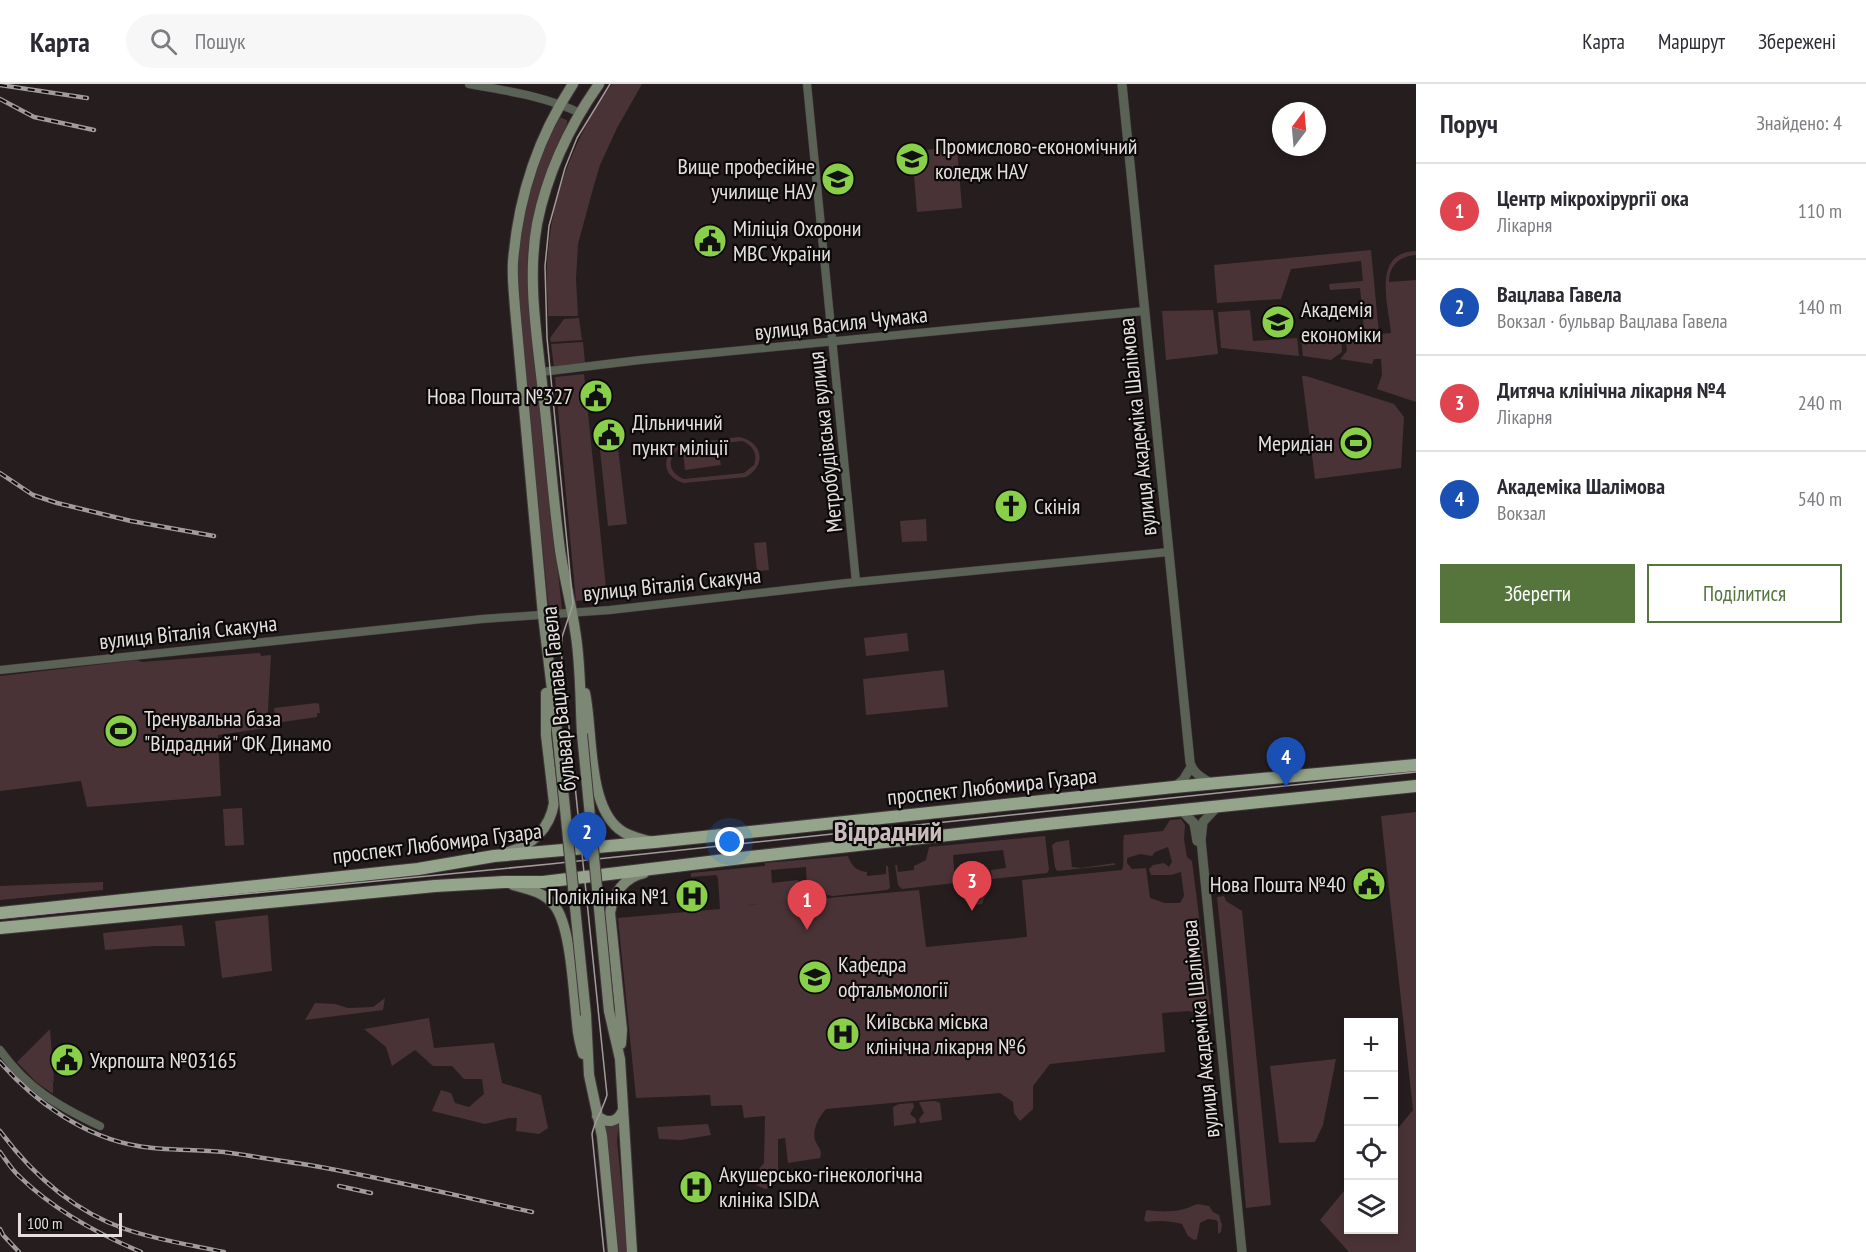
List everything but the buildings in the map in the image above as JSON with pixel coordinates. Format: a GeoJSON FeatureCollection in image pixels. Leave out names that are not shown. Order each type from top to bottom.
{"type":"FeatureCollection","features":[{"type":"Feature","properties":{"kind":"main road","name":"бульвар Вацлава Гавела"},"geometry":{"type":"LineString","coordinates":[[573,84],[550,125],[526,185],[513,264],[543,615],[586,1015],[588,1075],[602,1136],[613,1252]]}},
{"type":"Feature","properties":{"kind":"main road","name":"бульвар Вацлава Гавела"},"geometry":{"type":"LineString","coordinates":[[599,84],[568,133],[556,164],[537,225],[533,261],[537,339],[560,548],[578,658],[582,735],[609,1011],[620,1059],[632,1252]]}},
{"type":"Feature","properties":{"kind":"main road"},"geometry":{"type":"LineString","coordinates":[[494,856],[515,850],[535,838],[549,821],[552,812],[554,803],[546,735],[545,660],[547,648]]}},
{"type":"Feature","properties":{"kind":"main road"},"geometry":{"type":"LineString","coordinates":[[578,658],[588,707],[595,782],[601,806],[607,817],[627,835],[655,842]]}},
{"type":"Feature","properties":{"kind":"main road","name":"проспект Любомира Гузара"},"geometry":{"type":"LineString","coordinates":[[0,913],[418,869],[494,856],[655,842],[1174,787],[1416,765]]}},
{"type":"Feature","properties":{"kind":"main road","name":"проспект Любомира Гузара"},"geometry":{"type":"LineString","coordinates":[[0,928],[370,892],[504,882],[543,882],[750,857],[1416,786]]}},
{"type":"Feature","properties":{"kind":"main road"},"geometry":{"type":"LineString","coordinates":[[620,1059],[622,1030],[610,923],[611,905],[619,889],[631,877],[660,869]]}},
{"type":"Feature","properties":{"kind":"main road"},"geometry":{"type":"LineString","coordinates":[[504,882],[542,894],[553,903],[566,929],[578,1035],[588,1075]]}},
{"type":"Feature","properties":{"kind":"main road"},"geometry":{"type":"LineString","coordinates":[[597,1116],[611,1122],[618,1118],[624,1108]]}},
{"type":"Feature","properties":{"kind":"street"},"geometry":{"type":"LineString","coordinates":[[470,84],[561,104],[580,113]]}},
{"type":"Feature","properties":{"kind":"street","name":"Метробудівська вулиця"},"geometry":{"type":"LineString","coordinates":[[807,84],[856,582]]}},
{"type":"Feature","properties":{"kind":"street","name":"вулиця Академіка Шалімова"},"geometry":{"type":"LineString","coordinates":[[1122,84],[1191,767]]}},
{"type":"Feature","properties":{"kind":"street","name":"вулиця Василя Чумака"},"geometry":{"type":"LineString","coordinates":[[541,372],[1144,311]]}},
{"type":"Feature","properties":{"kind":"street","name":"вулиця Віталія Скакуна"},"geometry":{"type":"LineString","coordinates":[[0,670],[482,619],[610,610],[856,582],[1169,552]]}},
{"type":"Feature","properties":{"kind":"street"},"geometry":{"type":"LineString","coordinates":[[1174,787],[1183,780],[1191,767],[1212,784]]}},
{"type":"Feature","properties":{"kind":"street","name":"вулиця Академіка Шалімова"},"geometry":{"type":"LineString","coordinates":[[1216,808],[1203,822],[1201,840],[1241,1252]]}},
{"type":"Feature","properties":{"kind":"street","name":"вулиця Академіка Шалімова"},"geometry":{"type":"LineString","coordinates":[[1181,810],[1194,823],[1241,1252]]}},
{"type":"Feature","properties":{"kind":"street"},"geometry":{"type":"LineString","coordinates":[[0,1050],[14,1070],[35,1089],[72,1113],[100,1126]]}},
{"type":"Feature","properties":{"kind":"shaded area"},"geometry":{"type":"Polygon","coordinates":[[[612,84],[642,84],[617,128],[600,165],[594,185],[578,244],[576,279],[578,316],[548,316],[549,240],[559,193],[566,170],[586,125],[612,84]]]}},
{"type":"Feature","properties":{"kind":"shaded area"},"geometry":{"type":"Polygon","coordinates":[[[559,117],[567,120],[567,124],[540,193],[531,229],[527,266],[528,303],[562,609],[549,610],[518,303],[517,264],[522,222],[539,159],[559,117]]]}},
{"type":"Feature","properties":{"kind":"shaded area"},"geometry":{"type":"Polygon","coordinates":[[[957,147],[962,208],[917,212],[912,151],[957,147]]]}},
{"type":"Feature","properties":{"kind":"shaded area"},"geometry":{"type":"Polygon","coordinates":[[[1371,250],[1379,334],[1391,333],[1386,294],[1388,269],[1393,260],[1402,254],[1416,251],[1416,255],[1405,257],[1396,263],[1389,276],[1389,282],[1416,280],[1416,402],[1377,389],[1382,375],[1381,359],[1374,359],[1372,364],[1340,359],[1347,351],[1345,332],[1364,329],[1360,288],[1330,290],[1329,284],[1363,281],[1361,261],[1291,269],[1281,299],[1217,303],[1214,265],[1371,250]]]}},
{"type":"Feature","properties":{"kind":"shaded area"},"geometry":{"type":"Polygon","coordinates":[[[1213,310],[1218,354],[1166,360],[1162,311],[1213,310]]]}},
{"type":"Feature","properties":{"kind":"shaded area"},"geometry":{"type":"Polygon","coordinates":[[[1250,310],[1253,341],[1297,338],[1299,356],[1221,348],[1218,312],[1250,310]]]}},
{"type":"Feature","properties":{"kind":"shaded area"},"geometry":{"type":"Polygon","coordinates":[[[579,318],[582,340],[551,342],[550,338],[564,319],[579,318]]]}},
{"type":"Feature","properties":{"kind":"shaded area"},"geometry":{"type":"Polygon","coordinates":[[[1341,332],[1342,352],[1331,360],[1303,356],[1301,337],[1341,332]]]}},
{"type":"Feature","properties":{"kind":"shaded area"},"geometry":{"type":"Polygon","coordinates":[[[583,342],[585,363],[554,367],[551,344],[583,342]]]}},
{"type":"Feature","properties":{"kind":"shaded area"},"geometry":{"type":"Polygon","coordinates":[[[584,374],[607,598],[576,601],[555,377],[584,374]]]}},
{"type":"Feature","properties":{"kind":"shaded area","name":"Меридіан"},"geometry":{"type":"Polygon","coordinates":[[[1302,376],[1394,404],[1404,417],[1401,468],[1315,479],[1302,376]]]}},
{"type":"Feature","properties":{"kind":"shaded area"},"geometry":{"type":"Polygon","coordinates":[[[739,437],[753,444],[759,454],[759,460],[753,472],[746,477],[684,483],[672,476],[666,467],[668,456],[678,445],[739,437]],[[742,441],[681,448],[671,460],[672,469],[684,479],[744,473],[754,465],[755,457],[754,450],[742,441]]]}},
{"type":"Feature","properties":{"kind":"shaded area"},"geometry":{"type":"Polygon","coordinates":[[[618,448],[627,524],[608,526],[600,450],[618,448]]]}},
{"type":"Feature","properties":{"kind":"shaded area"},"geometry":{"type":"Polygon","coordinates":[[[718,448],[721,465],[685,470],[683,452],[718,448]]]}},
{"type":"Feature","properties":{"kind":"shaded area"},"geometry":{"type":"Polygon","coordinates":[[[926,519],[927,541],[902,542],[900,521],[926,519]]]}},
{"type":"Feature","properties":{"kind":"shaded area"},"geometry":{"type":"Polygon","coordinates":[[[766,542],[769,570],[757,571],[754,543],[766,542]]]}},
{"type":"Feature","properties":{"kind":"shaded area"},"geometry":{"type":"Polygon","coordinates":[[[907,633],[909,651],[866,656],[864,638],[907,633]]]}},
{"type":"Feature","properties":{"kind":"shaded area","name":"Тренувальна база \"Відрадний\" ФК Динамо"},"geometry":{"type":"Polygon","coordinates":[[[260,653],[261,656],[271,655],[267,728],[218,735],[221,796],[87,807],[81,781],[0,791],[0,676],[137,660],[142,662],[260,653]]]}},
{"type":"Feature","properties":{"kind":"shaded area"},"geometry":{"type":"Polygon","coordinates":[[[944,670],[948,707],[866,715],[863,679],[944,670]]]}},
{"type":"Feature","properties":{"kind":"shaded area"},"geometry":{"type":"Polygon","coordinates":[[[319,704],[320,713],[317,713],[317,717],[276,723],[274,708],[319,704]]]}},
{"type":"Feature","properties":{"kind":"shaded area"},"geometry":{"type":"Polygon","coordinates":[[[242,808],[244,845],[225,846],[223,809],[242,808]]]}},
{"type":"Feature","properties":{"kind":"shaded area"},"geometry":{"type":"Polygon","coordinates":[[[1416,812],[1416,1252],[1349,1252],[1320,1220],[1344,1191],[1344,1234],[1398,1234],[1398,1128],[1413,1110],[1381,816],[1416,812]]]}},
{"type":"Feature","properties":{"kind":"shaded area","name":"Київська міська клінічна лікарня №6"},"geometry":{"type":"Polygon","coordinates":[[[1181,819],[1185,825],[1184,839],[1187,857],[1192,861],[1211,1013],[1202,1016],[1189,1011],[1162,1013],[1165,1052],[1050,1064],[1033,1086],[1033,1109],[1020,1121],[1014,1113],[1013,1102],[1000,1093],[826,1109],[814,1132],[815,1140],[821,1151],[820,1158],[788,1163],[785,1138],[778,1139],[778,1170],[770,1178],[769,1188],[765,1189],[756,1185],[759,1169],[764,1163],[765,1116],[744,1118],[742,1105],[711,1106],[710,1095],[636,1098],[618,918],[720,909],[716,875],[691,877],[691,873],[765,866],[765,863],[848,856],[857,869],[867,872],[867,876],[886,874],[886,866],[888,866],[890,888],[833,896],[825,892],[807,893],[806,867],[771,870],[772,883],[798,880],[800,894],[792,901],[748,905],[919,890],[926,947],[1027,937],[1022,880],[1122,870],[1124,835],[1163,831],[1170,820],[1181,819]],[[1168,847],[1155,852],[1152,856],[1140,854],[1127,858],[1127,863],[1132,869],[1146,868],[1150,898],[1165,903],[1180,903],[1184,896],[1181,872],[1171,875],[1151,875],[1149,869],[1153,865],[1164,863],[1169,867],[1172,862],[1168,847]]]}},
{"type":"Feature","properties":{"kind":"shaded area"},"geometry":{"type":"Polygon","coordinates":[[[1045,836],[1049,870],[1047,873],[992,879],[991,870],[1006,868],[1003,850],[953,855],[955,883],[902,889],[898,885],[895,865],[897,865],[898,872],[914,870],[914,866],[926,860],[929,847],[1045,836]]]}},
{"type":"Feature","properties":{"kind":"shaded area"},"geometry":{"type":"Polygon","coordinates":[[[1069,840],[1072,867],[1081,868],[1115,863],[1115,865],[1057,871],[1052,845],[1069,840]]]}},
{"type":"Feature","properties":{"kind":"shaded area"},"geometry":{"type":"Polygon","coordinates":[[[103,882],[103,890],[0,900],[0,886],[103,882]]]}},
{"type":"Feature","properties":{"kind":"shaded area"},"geometry":{"type":"Polygon","coordinates":[[[986,885],[982,904],[972,905],[964,900],[960,887],[986,885]]]}},
{"type":"Feature","properties":{"kind":"shaded area"},"geometry":{"type":"Polygon","coordinates":[[[1224,896],[1226,901],[1242,911],[1271,1205],[1246,1208],[1217,897],[1224,896]]]}},
{"type":"Feature","properties":{"kind":"shaded area"},"geometry":{"type":"Polygon","coordinates":[[[268,915],[272,971],[222,978],[215,921],[268,915]]]}},
{"type":"Feature","properties":{"kind":"shaded area"},"geometry":{"type":"Polygon","coordinates":[[[182,925],[185,946],[105,950],[103,933],[182,925]]]}},
{"type":"Feature","properties":{"kind":"shaded area"},"geometry":{"type":"Polygon","coordinates":[[[385,998],[383,1010],[305,1020],[315,1003],[335,1004],[348,1008],[373,1007],[385,998]]]}},
{"type":"Feature","properties":{"kind":"shaded area"},"geometry":{"type":"Polygon","coordinates":[[[429,1018],[434,1048],[494,1043],[502,1083],[541,1095],[548,1128],[539,1134],[516,1131],[517,1118],[485,1124],[432,1111],[441,1090],[451,1093],[455,1103],[469,1107],[484,1094],[482,1079],[464,1079],[452,1066],[433,1066],[415,1050],[392,1066],[386,1047],[364,1029],[429,1018]]]}},
{"type":"Feature","properties":{"kind":"shaded area"},"geometry":{"type":"Polygon","coordinates":[[[50,1029],[54,1082],[50,1079],[53,1082],[53,1094],[36,1082],[17,1062],[50,1029]]]}},
{"type":"Feature","properties":{"kind":"shaded area"},"geometry":{"type":"Polygon","coordinates":[[[1336,1059],[1323,1125],[1315,1142],[1279,1143],[1270,1066],[1336,1059]]]}},
{"type":"Feature","properties":{"kind":"shaded area"},"geometry":{"type":"Polygon","coordinates":[[[919,1102],[940,1103],[942,1120],[920,1123],[919,1119],[924,1113],[919,1102]]]}},
{"type":"Feature","properties":{"kind":"shaded area"},"geometry":{"type":"Polygon","coordinates":[[[913,1103],[914,1107],[910,1114],[916,1119],[916,1123],[894,1126],[893,1107],[913,1103]]]}},
{"type":"Feature","properties":{"kind":"shaded area"},"geometry":{"type":"Polygon","coordinates":[[[619,1121],[617,1141],[628,1252],[615,1252],[601,1123],[619,1121]]]}},
{"type":"Feature","properties":{"kind":"shaded area"},"geometry":{"type":"Polygon","coordinates":[[[708,1124],[711,1135],[681,1140],[659,1139],[657,1127],[708,1124]]]}},
{"type":"Feature","properties":{"kind":"shaded area"},"geometry":{"type":"Polygon","coordinates":[[[1198,1204],[1209,1206],[1219,1215],[1222,1225],[1221,1232],[1218,1234],[1216,1220],[1208,1219],[1200,1223],[1197,1239],[1194,1240],[1188,1236],[1182,1224],[1144,1220],[1148,1210],[1176,1211],[1198,1204]]]}},
{"type":"Feature","properties":{"kind":"tram line"},"geometry":{"type":"LineString","coordinates":[[604,1252],[592,1134],[607,1095],[561,650],[562,637],[573,604],[547,338],[545,266],[549,226],[565,168],[577,138],[610,84]]}},
{"type":"Feature","properties":{"kind":"tram line"},"geometry":{"type":"LineString","coordinates":[[0,918],[550,864],[1416,772]]}},
{"type":"Feature","properties":{"kind":"railway"},"geometry":{"type":"LineString","coordinates":[[0,85],[87,98]]}},
{"type":"Feature","properties":{"kind":"railway"},"geometry":{"type":"LineString","coordinates":[[0,99],[34,117],[94,130]]}},
{"type":"Feature","properties":{"kind":"railway"},"geometry":{"type":"LineString","coordinates":[[0,473],[33,495],[57,503],[131,521],[214,536]]}},
{"type":"Feature","properties":{"kind":"railway"},"geometry":{"type":"LineString","coordinates":[[0,1062],[29,1091],[62,1116],[99,1135],[118,1141],[149,1148],[224,1152],[309,1165],[532,1212]]}},
{"type":"Feature","properties":{"kind":"railway"},"geometry":{"type":"LineString","coordinates":[[0,1131],[40,1176],[88,1212],[137,1233],[224,1252]]}},
{"type":"Feature","properties":{"kind":"railway"},"geometry":{"type":"LineString","coordinates":[[0,1152],[17,1174],[47,1200],[93,1229],[141,1252]]}},
{"type":"Feature","properties":{"kind":"railway"},"geometry":{"type":"LineString","coordinates":[[339,1186],[371,1193]]}},
{"type":"Feature","properties":{"kind":"railway"},"geometry":{"type":"LineString","coordinates":[[0,1229],[19,1252]]}},
{"type":"Feature","properties":{"kind":"place","name":"Промислово-економічний коледж НАУ"},"geometry":{"type":"Point","coordinates":[912,159]}},
{"type":"Feature","properties":{"kind":"place","name":"Вище професійне училище НАУ"},"geometry":{"type":"Point","coordinates":[838,179]}},
{"type":"Feature","properties":{"kind":"place","name":"Міліція Охорони МВС України"},"geometry":{"type":"Point","coordinates":[710,241]}},
{"type":"Feature","properties":{"kind":"place","name":"Академія економіки"},"geometry":{"type":"Point","coordinates":[1278,322]}},
{"type":"Feature","properties":{"kind":"place","name":"Нова Пошта №327"},"geometry":{"type":"Point","coordinates":[596,396]}},
{"type":"Feature","properties":{"kind":"place","name":"Дільничний пункт міліції"},"geometry":{"type":"Point","coordinates":[609,435]}},
{"type":"Feature","properties":{"kind":"place","name":"Меридіан"},"geometry":{"type":"Point","coordinates":[1356,443]}},
{"type":"Feature","properties":{"kind":"place","name":"Скінія"},"geometry":{"type":"Point","coordinates":[1011,506]}},
{"type":"Feature","properties":{"kind":"place","name":"Тренувальна база \"Відрадний\" ФК Динамо"},"geometry":{"type":"Point","coordinates":[121,731]}},
{"type":"Feature","properties":{"kind":"place","name":"Академіка Шалімова"},"geometry":{"type":"Point","coordinates":[1286,787]}},
{"type":"Feature","properties":{"kind":"place","name":"Вацлава Гавела"},"geometry":{"type":"Point","coordinates":[587,862]}},
{"type":"Feature","properties":{"kind":"place","name":"Нова Пошта №40"},"geometry":{"type":"Point","coordinates":[1369,884]}},
{"type":"Feature","properties":{"kind":"place","name":"Поліклініка №1"},"geometry":{"type":"Point","coordinates":[692,896]}},
{"type":"Feature","properties":{"kind":"place","name":"Дитяча клінічна лікарня №4"},"geometry":{"type":"Point","coordinates":[972,911]}},
{"type":"Feature","properties":{"kind":"place","name":"Центр мікрохірургії ока"},"geometry":{"type":"Point","coordinates":[807,930]}},
{"type":"Feature","properties":{"kind":"place","name":"Кафедра офтальмології"},"geometry":{"type":"Point","coordinates":[815,977]}},
{"type":"Feature","properties":{"kind":"place","name":"Київська міська клінічна лікарня №6"},"geometry":{"type":"Point","coordinates":[843,1034]}},
{"type":"Feature","properties":{"kind":"place","name":"Укрпошта №03165"},"geometry":{"type":"Point","coordinates":[67,1060]}},
{"type":"Feature","properties":{"kind":"place","name":"Акушерсько-гінекологічна клініка ISIDA"},"geometry":{"type":"Point","coordinates":[696,1187]}},
{"type":"Feature","properties":{"kind":"district","name":"Відрадний"},"geometry":{"type":"Point","coordinates":[888,831]}}]}
